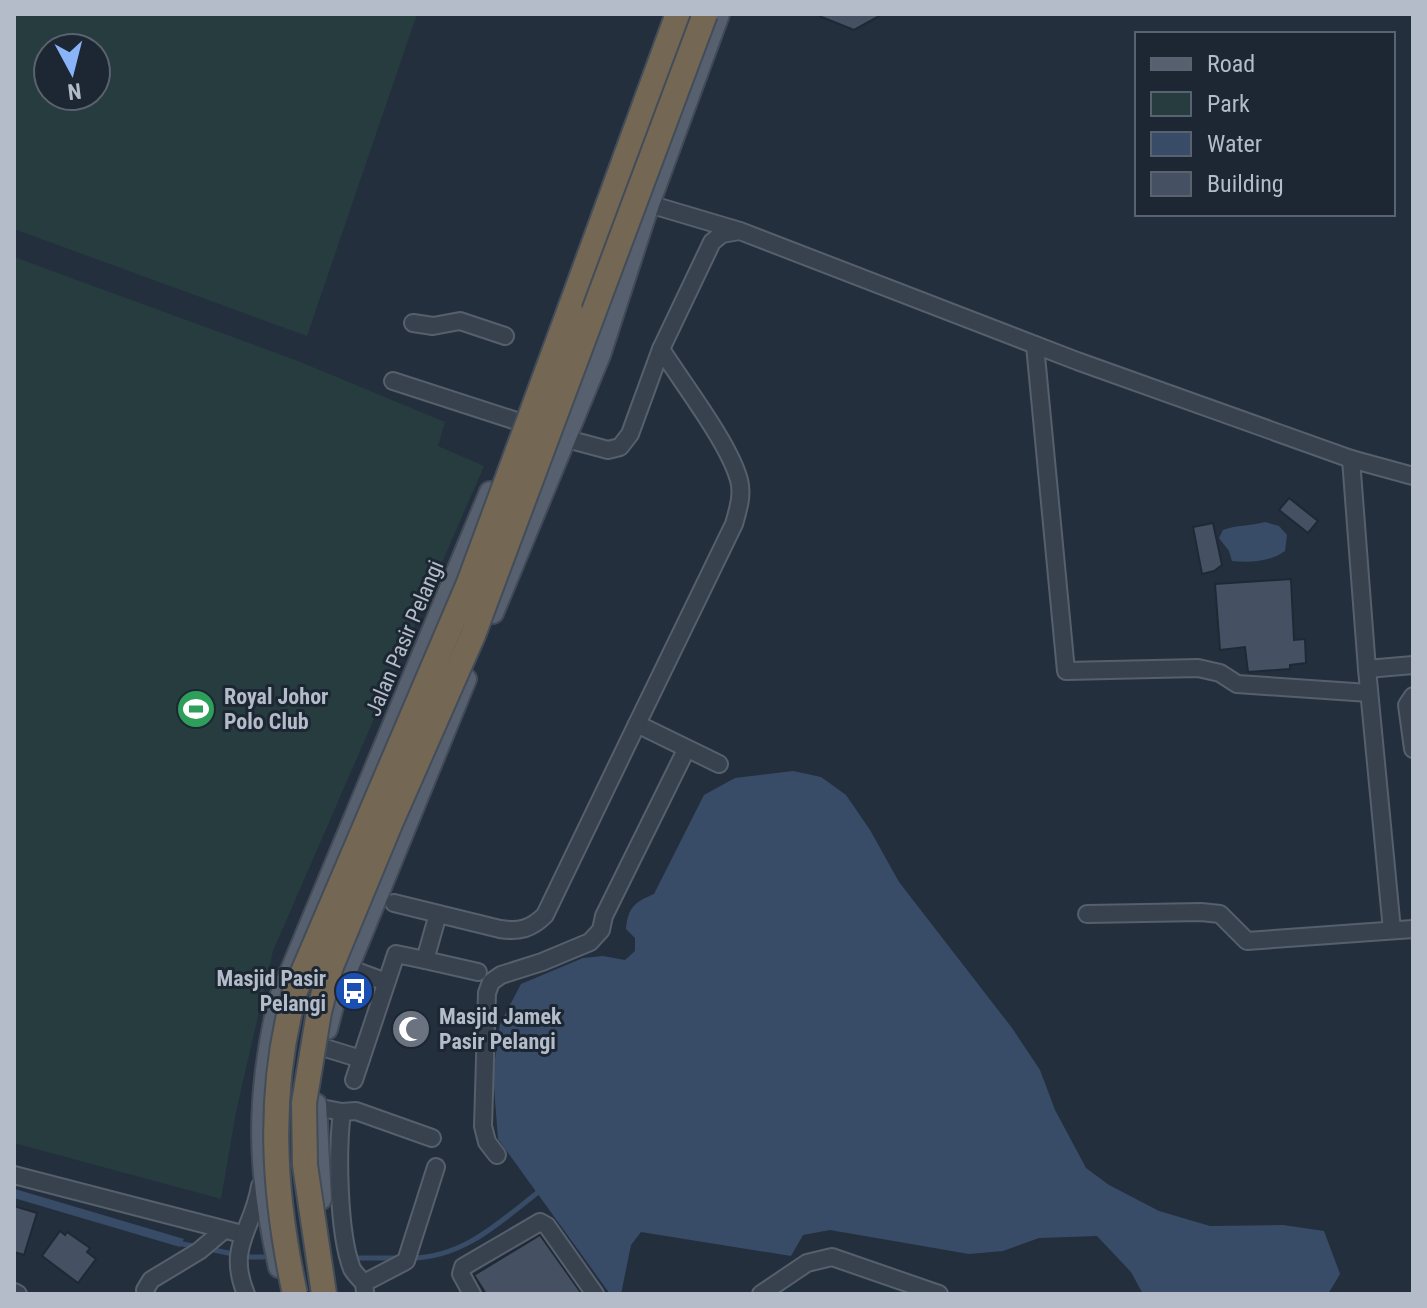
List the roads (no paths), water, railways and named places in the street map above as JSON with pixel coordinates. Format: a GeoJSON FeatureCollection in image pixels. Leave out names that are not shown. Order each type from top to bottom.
{"type":"FeatureCollection","features":[{"type":"Feature","properties":{"kind":"highway"},"geometry":{"type":"LineString","coordinates":[[295,1294],[278,1200],[275,1104],[283,1032],[295,991],[469,583],[678,14]]}},
{"type":"Feature","properties":{"kind":"highway"},"geometry":{"type":"LineString","coordinates":[[324,1294],[306,1177],[304,1103],[319,1012],[330,969],[473,635],[705,14]]}},
{"type":"Feature","properties":{"kind":"main road","name":"Jalan Pasir Pelangi"},"geometry":{"type":"LineString","coordinates":[[285,1294],[262,1174],[262,1097],[279,999],[519,421],[670,14]]}},
{"type":"Feature","properties":{"kind":"main road"},"geometry":{"type":"LineString","coordinates":[[336,1294],[319,1185],[316,1107],[322,1047],[334,1002],[600,355],[649,204],[719,14]]}},
{"type":"Feature","properties":{"kind":"lane"},"geometry":{"type":"LineString","coordinates":[[649,204],[740,231],[1035,345],[1351,459],[1413,476]]}},
{"type":"Feature","properties":{"kind":"lane"},"geometry":{"type":"LineString","coordinates":[[393,381],[519,421],[566,440],[608,450],[620,447],[630,434],[661,349],[712,242],[722,234],[740,231]]}},
{"type":"Feature","properties":{"kind":"lane"},"geometry":{"type":"LineString","coordinates":[[413,323],[433,326],[460,321],[505,336]]}},
{"type":"Feature","properties":{"kind":"lane"},"geometry":{"type":"LineString","coordinates":[[1035,345],[1066,671],[1198,668],[1220,673],[1237,684],[1369,693]]}},
{"type":"Feature","properties":{"kind":"lane"},"geometry":{"type":"LineString","coordinates":[[394,903],[513,931],[535,925],[545,915],[734,524],[740,503],[740,482],[728,454],[661,349]]}},
{"type":"Feature","properties":{"kind":"lane"},"geometry":{"type":"LineString","coordinates":[[1351,459],[1392,930]]}},
{"type":"Feature","properties":{"kind":"lane"},"geometry":{"type":"LineString","coordinates":[[1367,669],[1413,665]]}},
{"type":"Feature","properties":{"kind":"lane"},"geometry":{"type":"LineString","coordinates":[[1413,696],[1407,705],[1413,749]]}},
{"type":"Feature","properties":{"kind":"lane"},"geometry":{"type":"LineString","coordinates":[[637,724],[719,764]]}},
{"type":"Feature","properties":{"kind":"lane"},"geometry":{"type":"LineString","coordinates":[[497,1155],[487,1142],[483,1126],[487,993],[491,982],[501,975],[590,942],[601,930],[604,916],[686,750]]}},
{"type":"Feature","properties":{"kind":"lane"},"geometry":{"type":"LineString","coordinates":[[425,960],[438,914]]}},
{"type":"Feature","properties":{"kind":"lane"},"geometry":{"type":"LineString","coordinates":[[1087,914],[1220,914],[1247,941],[1413,929]]}},
{"type":"Feature","properties":{"kind":"lane"},"geometry":{"type":"LineString","coordinates":[[354,1080],[396,954],[478,972]]}},
{"type":"Feature","properties":{"kind":"lane"},"geometry":{"type":"LineString","coordinates":[[348,968],[386,982]]}},
{"type":"Feature","properties":{"kind":"lane"},"geometry":{"type":"LineString","coordinates":[[322,1047],[361,1059]]}},
{"type":"Feature","properties":{"kind":"lane"},"geometry":{"type":"LineString","coordinates":[[316,1107],[356,1111],[432,1138]]}},
{"type":"Feature","properties":{"kind":"lane"},"geometry":{"type":"LineString","coordinates":[[342,1112],[339,1136],[346,1247],[353,1272],[364,1289],[406,1261],[436,1167]]}},
{"type":"Feature","properties":{"kind":"lane"},"geometry":{"type":"LineString","coordinates":[[246,1294],[237,1266],[242,1234],[257,1208],[262,1174]]}},
{"type":"Feature","properties":{"kind":"lane"},"geometry":{"type":"LineString","coordinates":[[14,1175],[242,1234]]}},
{"type":"Feature","properties":{"kind":"lane"},"geometry":{"type":"LineString","coordinates":[[472,1294],[461,1274],[463,1267],[540,1222],[547,1226],[595,1294]]}},
{"type":"Feature","properties":{"kind":"lane"},"geometry":{"type":"LineString","coordinates":[[146,1294],[151,1280],[199,1251],[224,1230]]}},
{"type":"Feature","properties":{"kind":"lane"},"geometry":{"type":"LineString","coordinates":[[761,1294],[807,1263],[832,1257],[939,1294]]}},
{"type":"Feature","properties":{"kind":"water"},"geometry":{"type":"Polygon","coordinates":[[[1265,522],[1279,526],[1287,535],[1285,551],[1260,561],[1232,561],[1219,538],[1223,530],[1265,522]]]}},
{"type":"Feature","properties":{"kind":"water"},"geometry":{"type":"Polygon","coordinates":[[[793,771],[821,777],[846,795],[899,882],[1012,1028],[1040,1070],[1055,1110],[1086,1168],[1109,1185],[1159,1211],[1210,1226],[1283,1225],[1324,1231],[1340,1274],[1328,1294],[1143,1294],[1131,1272],[1097,1236],[1039,1238],[1003,1251],[969,1254],[830,1230],[803,1235],[791,1256],[641,1232],[631,1245],[621,1294],[610,1294],[498,1139],[493,1074],[500,1024],[521,984],[583,958],[603,956],[625,960],[635,951],[635,938],[626,929],[631,910],[654,894],[704,795],[735,778],[793,771]]]}},
{"type":"Feature","properties":{"kind":"water"},"geometry":{"type":"Polygon","coordinates":[[[14,1189],[184,1239],[180,1247],[14,1198],[14,1189]]]}},
{"type":"Feature","properties":{"kind":"waterway"},"geometry":{"type":"LineString","coordinates":[[409,1258],[428,1257],[462,1246],[494,1227],[537,1193]]}},
{"type":"Feature","properties":{"kind":"waterway"},"geometry":{"type":"LineString","coordinates":[[177,1243],[199,1247]]}},
{"type":"Feature","properties":{"kind":"waterway"},"geometry":{"type":"LineString","coordinates":[[209,1249],[263,1257]]}},
{"type":"Feature","properties":{"kind":"waterway"},"geometry":{"type":"LineString","coordinates":[[353,1258],[399,1258]]}},
{"type":"Feature","properties":{"kind":"place","name":"Royal Johor Polo Club"},"geometry":{"type":"Point","coordinates":[196,709]}},
{"type":"Feature","properties":{"kind":"place","name":"Masjid Pasir Pelangi"},"geometry":{"type":"Point","coordinates":[354,991]}},
{"type":"Feature","properties":{"kind":"place","name":"Masjid Jamek Pasir Pelangi"},"geometry":{"type":"Point","coordinates":[411,1029]}}]}
